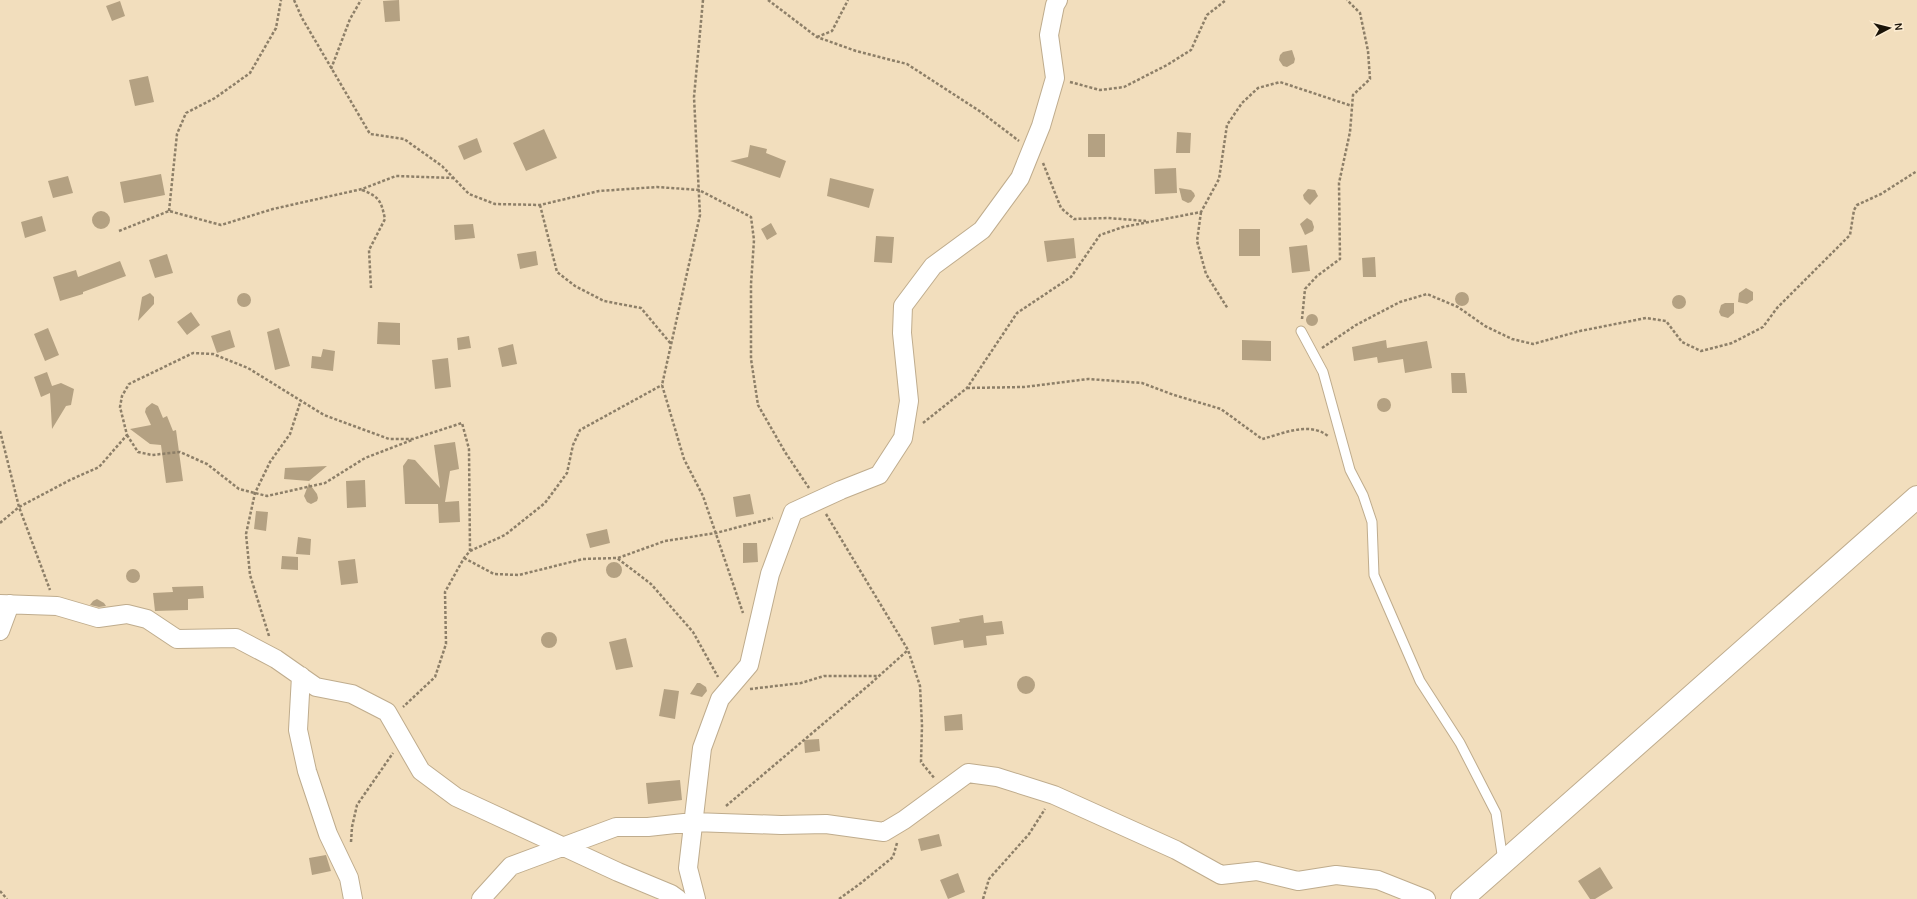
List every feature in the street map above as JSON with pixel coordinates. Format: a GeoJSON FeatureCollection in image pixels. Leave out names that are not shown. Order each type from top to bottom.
{"type":"FeatureCollection","features":[{"type":"Feature","properties":{"kind":"main road"},"geometry":{"type":"LineString","coordinates":[[1462,899],[1917,497]]}},
{"type":"Feature","properties":{"kind":"street"},"geometry":{"type":"LineString","coordinates":[[696,899],[688,868],[700,823],[702,748],[720,699],[749,665],[770,574],[793,512],[879,475],[903,438],[909,401],[902,333],[904,306],[933,266],[982,230],[1020,178],[1040,126],[1055,78],[1049,35],[1055,5],[1058,0]]}},
{"type":"Feature","properties":{"kind":"street"},"geometry":{"type":"LineString","coordinates":[[0,631],[5,604],[57,606],[98,618],[127,614],[147,619],[177,639],[236,638],[276,659],[316,687],[352,694],[387,712],[421,771],[456,797],[671,897]]}},
{"type":"Feature","properties":{"kind":"street"},"geometry":{"type":"LineString","coordinates":[[301,676],[298,730],[307,771],[328,834],[349,878],[353,899]]}},
{"type":"Feature","properties":{"kind":"street"},"geometry":{"type":"LineString","coordinates":[[481,899],[511,866],[616,827],[648,827],[700,823],[826,824],[884,832],[904,820],[968,773],[997,777],[1054,796],[1176,850],[1221,875],[1258,871],[1298,881],[1336,875],[1378,880],[1426,899]]}},
{"type":"Feature","properties":{"kind":"lane"},"geometry":{"type":"LineString","coordinates":[[1301,331],[1323,372],[1350,470],[1363,495],[1372,522],[1374,575],[1420,681],[1460,743],[1496,813],[1503,862]]}},
{"type":"Feature","properties":{"kind":"path"},"geometry":{"type":"LineString","coordinates":[[169,211],[177,134],[186,113],[215,98],[250,73],[276,28],[281,0]]}},
{"type":"Feature","properties":{"kind":"path"},"geometry":{"type":"LineString","coordinates":[[294,0],[331,69],[370,134],[404,139],[442,166],[469,194],[495,204],[540,205],[599,191],[657,187],[699,190],[751,217],[754,240],[750,284],[751,359],[758,406],[785,452],[818,501],[908,650],[920,686],[921,762],[943,790]]}},
{"type":"Feature","properties":{"kind":"path"},"geometry":{"type":"LineString","coordinates":[[331,69],[350,20],[361,0]]}},
{"type":"Feature","properties":{"kind":"path"},"geometry":{"type":"LineString","coordinates":[[703,0],[694,97],[700,215],[662,385],[684,459],[703,496],[744,616]]}},
{"type":"Feature","properties":{"kind":"path"},"geometry":{"type":"LineString","coordinates":[[768,0],[817,37],[856,51],[907,64],[981,112],[1031,150],[1045,165],[1061,208],[1074,219],[1108,218],[1150,222]]}},
{"type":"Feature","properties":{"kind":"path"},"geometry":{"type":"LineString","coordinates":[[817,37],[832,31],[848,0]]}},
{"type":"Feature","properties":{"kind":"path"},"geometry":{"type":"LineString","coordinates":[[1055,78],[1100,90],[1124,87],[1167,65],[1191,50],[1207,15],[1226,0]]}},
{"type":"Feature","properties":{"kind":"path"},"geometry":{"type":"LineString","coordinates":[[1301,331],[1305,289],[1316,276],[1340,259],[1339,183],[1350,132],[1353,95],[1370,79],[1368,51],[1360,13],[1348,0]]}},
{"type":"Feature","properties":{"kind":"path"},"geometry":{"type":"LineString","coordinates":[[1228,309],[1206,274],[1197,241],[1201,212],[1218,179],[1227,125],[1242,103],[1258,88],[1280,82],[1352,106]]}},
{"type":"Feature","properties":{"kind":"path"},"geometry":{"type":"LineString","coordinates":[[1313,355],[1356,325],[1400,302],[1428,294],[1458,307],[1485,326],[1512,339],[1533,344],[1580,331],[1646,318],[1666,321],[1682,342],[1701,351],[1732,344],[1763,327],[1777,308],[1850,235],[1854,210],[1857,205],[1882,194],[1917,171]]}},
{"type":"Feature","properties":{"kind":"path"},"geometry":{"type":"LineString","coordinates":[[119,231],[169,211],[222,225],[286,206],[362,190],[396,176],[454,178]]}},
{"type":"Feature","properties":{"kind":"path"},"geometry":{"type":"LineString","coordinates":[[362,190],[376,196],[381,204],[385,219],[369,250],[371,288]]}},
{"type":"Feature","properties":{"kind":"path"},"geometry":{"type":"LineString","coordinates":[[540,205],[557,272],[575,286],[604,301],[641,308],[672,344]]}},
{"type":"Feature","properties":{"kind":"path"},"geometry":{"type":"LineString","coordinates":[[903,438],[967,388],[1017,313],[1071,278],[1100,235],[1123,227],[1201,212]]}},
{"type":"Feature","properties":{"kind":"path"},"geometry":{"type":"LineString","coordinates":[[413,439],[390,439],[324,415],[248,368],[213,354],[193,353],[129,384],[122,396],[120,407],[127,435],[138,452],[152,455],[180,452],[207,464],[239,488],[268,496],[325,483],[365,458],[413,439],[462,423],[469,449],[470,551]]}},
{"type":"Feature","properties":{"kind":"path"},"geometry":{"type":"LineString","coordinates":[[967,388],[1024,387],[1088,379],[1142,382],[1174,395],[1221,409],[1262,440],[1299,429],[1322,432],[1346,452]]}},
{"type":"Feature","properties":{"kind":"path"},"geometry":{"type":"LineString","coordinates":[[390,718],[435,678],[446,644],[446,592],[464,558],[470,551],[505,535],[545,503],[567,473],[573,446],[580,430],[662,385]]}},
{"type":"Feature","properties":{"kind":"path"},"geometry":{"type":"LineString","coordinates":[[276,659],[250,574],[246,534],[255,493],[270,462],[290,434],[301,400]]}},
{"type":"Feature","properties":{"kind":"path"},"geometry":{"type":"LineString","coordinates":[[0,431],[19,507],[57,606]]}},
{"type":"Feature","properties":{"kind":"path"},"geometry":{"type":"LineString","coordinates":[[0,523],[19,507],[70,480],[99,468],[127,435]]}},
{"type":"Feature","properties":{"kind":"path"},"geometry":{"type":"LineString","coordinates":[[464,558],[494,574],[519,575],[583,558],[617,558],[665,541],[716,533],[793,512]]}},
{"type":"Feature","properties":{"kind":"path"},"geometry":{"type":"LineString","coordinates":[[617,558],[651,584],[693,632],[726,692],[801,683],[824,676],[878,676]]}},
{"type":"Feature","properties":{"kind":"path"},"geometry":{"type":"LineString","coordinates":[[700,823],[763,773],[908,650]]}},
{"type":"Feature","properties":{"kind":"path"},"geometry":{"type":"LineString","coordinates":[[351,849],[352,827],[357,804],[402,739]]}},
{"type":"Feature","properties":{"kind":"path"},"geometry":{"type":"LineString","coordinates":[[983,899],[989,879],[1029,834],[1054,796]]}},
{"type":"Feature","properties":{"kind":"path"},"geometry":{"type":"LineString","coordinates":[[839,899],[893,857],[904,820]]}},
{"type":"Feature","properties":{"kind":"path"},"geometry":{"type":"LineString","coordinates":[[0,891],[7,899]]}},
{"type":"Feature","properties":{"kind":"building"},"geometry":{"type":"Polygon","coordinates":[[[399,0],[400,21],[385,22],[383,1],[399,0]]]}},
{"type":"Feature","properties":{"kind":"building"},"geometry":{"type":"Polygon","coordinates":[[[120,1],[125,16],[112,21],[106,6],[120,1]]]}},
{"type":"Feature","properties":{"kind":"building"},"geometry":{"type":"Polygon","coordinates":[[[1292,50],[1295,59],[1294,63],[1287,67],[1283,66],[1279,60],[1280,55],[1283,52],[1292,50]]]}},
{"type":"Feature","properties":{"kind":"building"},"geometry":{"type":"Polygon","coordinates":[[[148,76],[154,102],[135,106],[129,80],[148,76]]]}},
{"type":"Feature","properties":{"kind":"building"},"geometry":{"type":"Polygon","coordinates":[[[544,129],[557,158],[526,171],[513,143],[544,129]]]}},
{"type":"Feature","properties":{"kind":"building"},"geometry":{"type":"Polygon","coordinates":[[[1177,132],[1191,133],[1190,153],[1176,153],[1177,132]]]}},
{"type":"Feature","properties":{"kind":"building"},"geometry":{"type":"Polygon","coordinates":[[[1088,134],[1105,134],[1105,157],[1088,157],[1088,134]]]}},
{"type":"Feature","properties":{"kind":"building"},"geometry":{"type":"Polygon","coordinates":[[[477,138],[482,152],[464,160],[458,146],[477,138]]]}},
{"type":"Feature","properties":{"kind":"building"},"geometry":{"type":"Polygon","coordinates":[[[750,145],[767,149],[766,153],[786,161],[780,178],[730,161],[748,157],[750,145]]]}},
{"type":"Feature","properties":{"kind":"building"},"geometry":{"type":"Polygon","coordinates":[[[1176,168],[1177,193],[1155,194],[1154,169],[1176,168]]]}},
{"type":"Feature","properties":{"kind":"building"},"geometry":{"type":"Polygon","coordinates":[[[161,174],[165,195],[124,203],[120,182],[161,174]]]}},
{"type":"Feature","properties":{"kind":"building"},"geometry":{"type":"Polygon","coordinates":[[[68,176],[73,193],[53,198],[48,181],[68,176]]]}},
{"type":"Feature","properties":{"kind":"building"},"geometry":{"type":"Polygon","coordinates":[[[830,178],[874,189],[869,208],[827,196],[830,178]]]}},
{"type":"Feature","properties":{"kind":"building"},"geometry":{"type":"Polygon","coordinates":[[[1179,188],[1191,190],[1194,193],[1195,196],[1191,202],[1188,203],[1182,200],[1179,188]]]}},
{"type":"Feature","properties":{"kind":"building"},"geometry":{"type":"Polygon","coordinates":[[[1308,189],[1315,190],[1318,196],[1310,205],[1304,199],[1303,195],[1308,189]]]}},
{"type":"Feature","properties":{"kind":"building"},"geometry":{"type":"Polygon","coordinates":[[[97,211],[105,211],[110,216],[108,227],[105,229],[97,229],[92,224],[92,216],[97,211]]]}},
{"type":"Feature","properties":{"kind":"building"},"geometry":{"type":"Polygon","coordinates":[[[42,216],[46,231],[25,238],[21,222],[42,216]]]}},
{"type":"Feature","properties":{"kind":"building"},"geometry":{"type":"Polygon","coordinates":[[[1307,218],[1312,221],[1314,227],[1313,231],[1305,235],[1300,224],[1307,218]]]}},
{"type":"Feature","properties":{"kind":"building"},"geometry":{"type":"Polygon","coordinates":[[[771,223],[777,234],[767,240],[761,229],[771,223]]]}},
{"type":"Feature","properties":{"kind":"building"},"geometry":{"type":"Polygon","coordinates":[[[473,224],[475,238],[455,240],[454,225],[473,224]]]}},
{"type":"Feature","properties":{"kind":"building"},"geometry":{"type":"Polygon","coordinates":[[[1239,229],[1260,229],[1260,256],[1239,256],[1239,229]]]}},
{"type":"Feature","properties":{"kind":"building"},"geometry":{"type":"Polygon","coordinates":[[[876,236],[894,237],[892,263],[874,262],[876,236]]]}},
{"type":"Feature","properties":{"kind":"building"},"geometry":{"type":"Polygon","coordinates":[[[1074,238],[1076,258],[1047,262],[1044,241],[1074,238]]]}},
{"type":"Feature","properties":{"kind":"building"},"geometry":{"type":"Polygon","coordinates":[[[1307,245],[1310,271],[1292,273],[1289,247],[1307,245]]]}},
{"type":"Feature","properties":{"kind":"building"},"geometry":{"type":"Polygon","coordinates":[[[536,251],[538,265],[520,269],[517,254],[536,251]]]}},
{"type":"Feature","properties":{"kind":"building"},"geometry":{"type":"Polygon","coordinates":[[[167,254],[173,273],[155,278],[149,260],[167,254]]]}},
{"type":"Feature","properties":{"kind":"building"},"geometry":{"type":"Polygon","coordinates":[[[1375,257],[1376,277],[1363,277],[1362,258],[1375,257]]]}},
{"type":"Feature","properties":{"kind":"building"},"geometry":{"type":"Polygon","coordinates":[[[120,261],[126,276],[83,292],[83,294],[60,301],[53,277],[76,270],[78,277],[120,261]]]}},
{"type":"Feature","properties":{"kind":"building"},"geometry":{"type":"Polygon","coordinates":[[[1746,288],[1753,292],[1753,300],[1747,304],[1738,302],[1739,293],[1746,288]]]}},
{"type":"Feature","properties":{"kind":"building"},"geometry":{"type":"Polygon","coordinates":[[[1462,292],[1467,294],[1469,299],[1467,304],[1462,306],[1457,304],[1455,299],[1457,294],[1462,292]]]}},
{"type":"Feature","properties":{"kind":"building"},"geometry":{"type":"Polygon","coordinates":[[[150,293],[154,297],[154,304],[138,321],[142,297],[150,293]]]}},
{"type":"Feature","properties":{"kind":"building"},"geometry":{"type":"Polygon","coordinates":[[[244,293],[249,295],[251,300],[249,305],[244,307],[239,305],[237,300],[239,295],[244,293]]]}},
{"type":"Feature","properties":{"kind":"building"},"geometry":{"type":"Polygon","coordinates":[[[1676,295],[1682,295],[1686,299],[1686,305],[1682,309],[1676,309],[1672,305],[1672,299],[1676,295]]]}},
{"type":"Feature","properties":{"kind":"building"},"geometry":{"type":"Polygon","coordinates":[[[1725,303],[1734,303],[1734,313],[1728,318],[1721,316],[1719,312],[1721,305],[1725,303]]]}},
{"type":"Feature","properties":{"kind":"building"},"geometry":{"type":"Polygon","coordinates":[[[191,312],[200,325],[187,335],[177,322],[191,312]]]}},
{"type":"Feature","properties":{"kind":"building"},"geometry":{"type":"Polygon","coordinates":[[[1314,314],[1317,315],[1317,325],[1310,326],[1307,325],[1306,318],[1307,315],[1314,314]]]}},
{"type":"Feature","properties":{"kind":"building"},"geometry":{"type":"Polygon","coordinates":[[[378,322],[400,323],[400,345],[377,344],[378,322]]]}},
{"type":"Feature","properties":{"kind":"building"},"geometry":{"type":"Polygon","coordinates":[[[48,328],[59,355],[45,361],[34,334],[48,328]]]}},
{"type":"Feature","properties":{"kind":"building"},"geometry":{"type":"Polygon","coordinates":[[[279,328],[290,366],[275,370],[267,332],[279,328]]]}},
{"type":"Feature","properties":{"kind":"building"},"geometry":{"type":"Polygon","coordinates":[[[230,330],[235,347],[217,353],[211,336],[230,330]]]}},
{"type":"Feature","properties":{"kind":"building"},"geometry":{"type":"Polygon","coordinates":[[[469,336],[471,348],[458,350],[457,338],[469,336]]]}},
{"type":"Feature","properties":{"kind":"building"},"geometry":{"type":"Polygon","coordinates":[[[1242,340],[1271,341],[1271,361],[1242,360],[1242,340]]]}},
{"type":"Feature","properties":{"kind":"building"},"geometry":{"type":"Polygon","coordinates":[[[1386,340],[1387,348],[1427,341],[1432,368],[1405,373],[1403,359],[1378,363],[1377,357],[1354,361],[1352,347],[1386,340]]]}},
{"type":"Feature","properties":{"kind":"building"},"geometry":{"type":"Polygon","coordinates":[[[513,344],[517,364],[502,367],[498,348],[513,344]]]}},
{"type":"Feature","properties":{"kind":"building"},"geometry":{"type":"Polygon","coordinates":[[[323,349],[335,351],[333,371],[311,368],[312,356],[321,357],[323,349]]]}},
{"type":"Feature","properties":{"kind":"building"},"geometry":{"type":"Polygon","coordinates":[[[448,358],[451,387],[435,389],[432,360],[448,358]]]}},
{"type":"Feature","properties":{"kind":"building"},"geometry":{"type":"Polygon","coordinates":[[[47,372],[52,386],[61,383],[74,389],[71,405],[66,406],[52,429],[50,393],[41,397],[34,377],[47,372]]]}},
{"type":"Feature","properties":{"kind":"building"},"geometry":{"type":"Polygon","coordinates":[[[1451,373],[1465,373],[1467,393],[1452,393],[1451,373]]]}},
{"type":"Feature","properties":{"kind":"building"},"geometry":{"type":"Polygon","coordinates":[[[1381,398],[1387,398],[1391,402],[1391,408],[1387,412],[1381,412],[1377,408],[1377,402],[1381,398]]]}},
{"type":"Feature","properties":{"kind":"building"},"geometry":{"type":"Polygon","coordinates":[[[152,403],[158,406],[163,418],[167,416],[173,431],[176,430],[183,481],[166,483],[161,445],[150,444],[130,429],[151,425],[145,412],[146,408],[152,403]]]}},
{"type":"Feature","properties":{"kind":"building"},"geometry":{"type":"Polygon","coordinates":[[[455,442],[459,469],[450,471],[445,502],[459,501],[460,522],[439,523],[438,504],[405,504],[403,466],[408,459],[415,460],[440,488],[434,445],[455,442]]]}},
{"type":"Feature","properties":{"kind":"building"},"geometry":{"type":"Polygon","coordinates":[[[327,466],[309,481],[284,479],[285,468],[327,466]]]}},
{"type":"Feature","properties":{"kind":"building"},"geometry":{"type":"Polygon","coordinates":[[[365,480],[366,507],[347,508],[346,481],[365,480]]]}},
{"type":"Feature","properties":{"kind":"building"},"geometry":{"type":"Polygon","coordinates":[[[309,483],[317,494],[318,498],[317,501],[311,504],[307,502],[304,496],[309,483]]]}},
{"type":"Feature","properties":{"kind":"building"},"geometry":{"type":"Polygon","coordinates":[[[750,494],[754,514],[736,517],[733,497],[750,494]]]}},
{"type":"Feature","properties":{"kind":"building"},"geometry":{"type":"Polygon","coordinates":[[[256,511],[268,512],[266,531],[254,529],[256,511]]]}},
{"type":"Feature","properties":{"kind":"building"},"geometry":{"type":"Polygon","coordinates":[[[607,529],[610,543],[590,548],[586,534],[607,529]]]}},
{"type":"Feature","properties":{"kind":"building"},"geometry":{"type":"Polygon","coordinates":[[[298,537],[311,539],[310,555],[296,554],[298,537]]]}},
{"type":"Feature","properties":{"kind":"building"},"geometry":{"type":"Polygon","coordinates":[[[743,543],[757,543],[758,562],[743,563],[743,543]]]}},
{"type":"Feature","properties":{"kind":"building"},"geometry":{"type":"Polygon","coordinates":[[[282,556],[298,557],[298,570],[281,569],[282,556]]]}},
{"type":"Feature","properties":{"kind":"building"},"geometry":{"type":"Polygon","coordinates":[[[355,559],[358,583],[341,585],[338,561],[355,559]]]}},
{"type":"Feature","properties":{"kind":"building"},"geometry":{"type":"Polygon","coordinates":[[[614,562],[621,567],[622,570],[617,577],[614,578],[607,573],[606,570],[611,563],[614,562]]]}},
{"type":"Feature","properties":{"kind":"building"},"geometry":{"type":"Polygon","coordinates":[[[130,569],[136,569],[140,573],[140,579],[136,583],[130,583],[126,579],[126,573],[130,569]]]}},
{"type":"Feature","properties":{"kind":"building"},"geometry":{"type":"Polygon","coordinates":[[[203,586],[204,598],[188,599],[188,610],[155,611],[153,593],[173,592],[172,587],[203,586]]]}},
{"type":"Feature","properties":{"kind":"building"},"geometry":{"type":"Polygon","coordinates":[[[97,599],[106,606],[99,607],[90,605],[97,599]]]}},
{"type":"Feature","properties":{"kind":"building"},"geometry":{"type":"Polygon","coordinates":[[[983,615],[984,623],[1002,621],[1004,634],[986,636],[987,645],[964,648],[963,640],[934,645],[931,627],[960,622],[959,619],[983,615]]]}},
{"type":"Feature","properties":{"kind":"building"},"geometry":{"type":"Polygon","coordinates":[[[549,632],[555,634],[557,640],[555,646],[549,648],[543,646],[541,640],[543,634],[549,632]]]}},
{"type":"Feature","properties":{"kind":"building"},"geometry":{"type":"Polygon","coordinates":[[[626,638],[633,667],[616,670],[609,642],[626,638]]]}},
{"type":"Feature","properties":{"kind":"building"},"geometry":{"type":"Polygon","coordinates":[[[1026,676],[1032,679],[1035,685],[1032,691],[1026,694],[1020,691],[1017,685],[1020,679],[1026,676]]]}},
{"type":"Feature","properties":{"kind":"building"},"geometry":{"type":"Polygon","coordinates":[[[697,683],[700,683],[706,687],[707,691],[702,697],[690,694],[697,683]]]}},
{"type":"Feature","properties":{"kind":"building"},"geometry":{"type":"Polygon","coordinates":[[[664,689],[679,691],[675,719],[659,716],[664,689]]]}},
{"type":"Feature","properties":{"kind":"building"},"geometry":{"type":"Polygon","coordinates":[[[962,714],[963,730],[945,731],[944,716],[962,714]]]}},
{"type":"Feature","properties":{"kind":"building"},"geometry":{"type":"Polygon","coordinates":[[[819,739],[820,751],[805,753],[804,740],[819,739]]]}},
{"type":"Feature","properties":{"kind":"building"},"geometry":{"type":"Polygon","coordinates":[[[680,780],[682,800],[648,804],[646,783],[680,780]]]}},
{"type":"Feature","properties":{"kind":"building"},"geometry":{"type":"Polygon","coordinates":[[[939,834],[942,846],[921,851],[918,839],[939,834]]]}},
{"type":"Feature","properties":{"kind":"building"},"geometry":{"type":"Polygon","coordinates":[[[326,855],[331,871],[312,875],[309,858],[326,855]]]}},
{"type":"Feature","properties":{"kind":"building"},"geometry":{"type":"Polygon","coordinates":[[[1600,867],[1613,888],[1595,899],[1590,899],[1578,881],[1600,867]]]}},
{"type":"Feature","properties":{"kind":"building"},"geometry":{"type":"Polygon","coordinates":[[[958,873],[965,892],[948,899],[940,880],[958,873]]]}}]}
